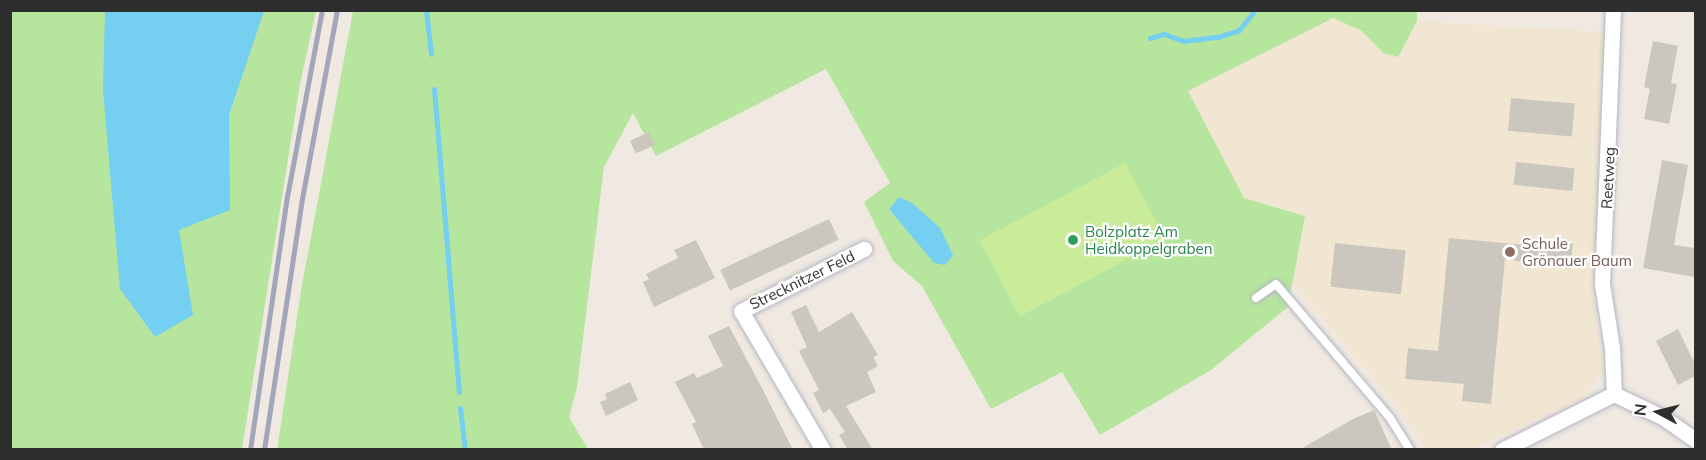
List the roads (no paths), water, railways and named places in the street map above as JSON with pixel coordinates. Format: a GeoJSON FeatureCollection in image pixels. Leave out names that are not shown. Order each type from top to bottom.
{"type":"FeatureCollection","features":[{"type":"Feature","properties":{"kind":"street","name":"Reetweg"},"geometry":{"type":"LineString","coordinates":[[1613,10],[1602,284],[1612,348],[1614,394]]}},
{"type":"Feature","properties":{"kind":"street","name":"Strecknitzer Feld"},"geometry":{"type":"LineString","coordinates":[[823,450],[741,310],[864,249]]}},
{"type":"Feature","properties":{"kind":"street"},"geometry":{"type":"LineString","coordinates":[[1502,450],[1614,394],[1664,417],[1695,440]]}},
{"type":"Feature","properties":{"kind":"lane"},"geometry":{"type":"LineString","coordinates":[[1256,298],[1276,284],[1390,418],[1410,450]]}},
{"type":"Feature","properties":{"kind":"water"},"geometry":{"type":"Polygon","coordinates":[[[105,11],[264,11],[229,115],[230,210],[179,230],[193,315],[155,337],[120,289],[103,90],[105,11]]]}},
{"type":"Feature","properties":{"kind":"water"},"geometry":{"type":"Polygon","coordinates":[[[899,197],[912,203],[940,228],[953,255],[945,265],[934,263],[889,209],[899,197]]]}},
{"type":"Feature","properties":{"kind":"waterway"},"geometry":{"type":"LineString","coordinates":[[426,10],[431,54]]}},
{"type":"Feature","properties":{"kind":"waterway"},"geometry":{"type":"LineString","coordinates":[[1150,38],[1164,34],[1183,41],[1218,37],[1239,30],[1255,10]]}},
{"type":"Feature","properties":{"kind":"waterway"},"geometry":{"type":"LineString","coordinates":[[434,89],[459,392]]}},
{"type":"Feature","properties":{"kind":"waterway"},"geometry":{"type":"LineString","coordinates":[[460,408],[465,450]]}},
{"type":"Feature","properties":{"kind":"railway"},"geometry":{"type":"LineString","coordinates":[[250,450],[287,197],[322,10]]}},
{"type":"Feature","properties":{"kind":"railway"},"geometry":{"type":"LineString","coordinates":[[264,450],[302,199],[337,10]]}},
{"type":"Feature","properties":{"kind":"place","name":"Bolzplatz Am Heidkoppelgraben"},"geometry":{"type":"Point","coordinates":[1073,240]}},
{"type":"Feature","properties":{"kind":"place","name":"Schule Grönauer Baum"},"geometry":{"type":"Point","coordinates":[1510,252]}}]}
